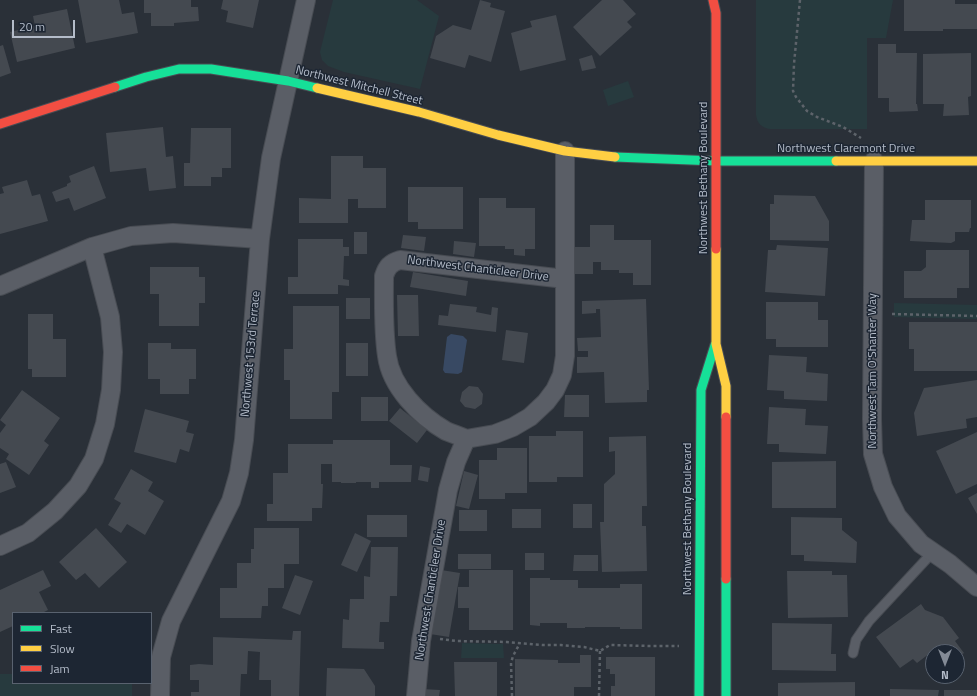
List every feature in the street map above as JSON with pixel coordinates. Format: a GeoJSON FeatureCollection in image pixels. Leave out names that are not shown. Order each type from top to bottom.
{"type":"FeatureCollection","features":[{"type":"Feature","properties":{"kind":"main road","name":"Northwest Bethany Boulevard"},"geometry":{"type":"LineString","coordinates":[[713,0],[716,13],[716,344],[726,386],[726,696]]}},
{"type":"Feature","properties":{"kind":"main road","name":"Northwest Bethany Boulevard"},"geometry":{"type":"LineString","coordinates":[[716,13],[720,0]]}},
{"type":"Feature","properties":{"kind":"main road","name":"Northwest Mitchell Street"},"geometry":{"type":"LineString","coordinates":[[0,124],[146,77],[179,69],[210,69],[288,81],[418,112],[498,135],[565,151],[620,157],[716,162]]}},
{"type":"Feature","properties":{"kind":"main road","name":"Northwest Claremont Drive"},"geometry":{"type":"LineString","coordinates":[[716,162],[977,161]]}},
{"type":"Feature","properties":{"kind":"main road","name":"Northwest Bethany Boulevard"},"geometry":{"type":"LineString","coordinates":[[699,696],[701,390],[716,344]]}},
{"type":"Feature","properties":{"kind":"street","name":"Northwest 153rd Terrace"},"geometry":{"type":"LineString","coordinates":[[160,696],[161,658],[171,621],[232,501],[239,473],[244,440],[260,239],[271,158],[306,0]]}},
{"type":"Feature","properties":{"kind":"street","name":"Northwest Chanticleer Drive"},"geometry":{"type":"LineString","coordinates":[[565,151],[565,279],[565,356],[562,375],[555,390],[546,402],[530,417],[513,427],[495,434],[466,439],[447,431],[416,408],[402,392],[393,376],[387,358],[385,337],[384,276],[386,269],[393,262],[400,260],[565,279]]}},
{"type":"Feature","properties":{"kind":"street","name":"Northwest Tam O'Shanter Way"},"geometry":{"type":"LineString","coordinates":[[874,161],[873,454],[883,487],[897,516],[921,544],[950,564],[977,587]]}},
{"type":"Feature","properties":{"kind":"street"},"geometry":{"type":"LineString","coordinates":[[0,286],[92,247],[131,236],[173,233],[260,239]]}},
{"type":"Feature","properties":{"kind":"street"},"geometry":{"type":"LineString","coordinates":[[0,546],[28,533],[55,511],[78,486],[94,459],[105,424],[111,390],[113,352],[110,317],[92,247]]}},
{"type":"Feature","properties":{"kind":"street","name":"Northwest Chanticleer Drive"},"geometry":{"type":"LineString","coordinates":[[416,696],[422,637],[448,490],[456,462],[466,439]]}},
{"type":"Feature","properties":{"kind":"lane"},"geometry":{"type":"LineString","coordinates":[[853,653],[856,640],[869,621],[933,552]]}},
{"type":"Feature","properties":{"kind":"path"},"geometry":{"type":"LineString","coordinates":[[800,0],[793,91],[807,111],[864,140],[874,161]]}},
{"type":"Feature","properties":{"kind":"path"},"geometry":{"type":"LineString","coordinates":[[873,314],[977,316]]}},
{"type":"Feature","properties":{"kind":"path"},"geometry":{"type":"LineString","coordinates":[[422,637],[457,641],[561,645],[584,647],[600,651],[610,645],[700,645]]}},
{"type":"Feature","properties":{"kind":"path"},"geometry":{"type":"LineString","coordinates":[[512,696],[512,656],[520,643]]}},
{"type":"Feature","properties":{"kind":"path"},"geometry":{"type":"LineString","coordinates":[[599,696],[600,651]]}},
{"type":"Feature","properties":{"kind":"green space"},"geometry":{"type":"Polygon","coordinates":[[[333,0],[417,0],[439,16],[420,89],[344,72],[328,66],[322,60],[320,52],[333,0]]]}},
{"type":"Feature","properties":{"kind":"green space"},"geometry":{"type":"Polygon","coordinates":[[[756,0],[893,0],[886,38],[867,38],[867,129],[770,129],[760,125],[756,115],[756,0]]]}},
{"type":"Feature","properties":{"kind":"green space"},"geometry":{"type":"Polygon","coordinates":[[[628,81],[634,97],[608,106],[603,90],[628,81]]]}},
{"type":"Feature","properties":{"kind":"green space"},"geometry":{"type":"Polygon","coordinates":[[[894,303],[977,305],[977,319],[894,317],[894,303]]]}},
{"type":"Feature","properties":{"kind":"green space"},"geometry":{"type":"Polygon","coordinates":[[[462,643],[503,644],[504,658],[461,658],[462,643]]]}},
{"type":"Feature","properties":{"kind":"green space"},"geometry":{"type":"Polygon","coordinates":[[[0,674],[12,674],[12,684],[132,684],[132,696],[0,696],[0,674]]]}},
{"type":"Feature","properties":{"kind":"water"},"geometry":{"type":"Polygon","coordinates":[[[451,334],[463,336],[467,340],[462,372],[458,374],[445,373],[443,370],[447,337],[451,334]]]}},
{"type":"Feature","properties":{"kind":"building"},"geometry":{"type":"Polygon","coordinates":[[[78,0],[119,0],[122,14],[134,12],[138,33],[86,43],[78,0]]]}},
{"type":"Feature","properties":{"kind":"building"},"geometry":{"type":"Polygon","coordinates":[[[144,0],[191,0],[191,7],[198,7],[199,21],[174,23],[174,26],[151,26],[151,13],[144,13],[144,0]]]}},
{"type":"Feature","properties":{"kind":"building"},"geometry":{"type":"Polygon","coordinates":[[[223,0],[259,0],[253,28],[226,22],[228,11],[221,9],[223,0]]]}},
{"type":"Feature","properties":{"kind":"building"},"geometry":{"type":"Polygon","coordinates":[[[480,0],[491,3],[490,7],[505,11],[491,62],[469,55],[465,68],[430,58],[436,36],[453,25],[471,30],[480,0]]]}},
{"type":"Feature","properties":{"kind":"building"},"geometry":{"type":"Polygon","coordinates":[[[602,0],[623,0],[636,14],[627,22],[632,27],[600,56],[573,27],[602,0]]]}},
{"type":"Feature","properties":{"kind":"building"},"geometry":{"type":"Polygon","coordinates":[[[904,0],[955,0],[955,4],[977,4],[977,29],[904,31],[904,0]]]}},
{"type":"Feature","properties":{"kind":"building"},"geometry":{"type":"Polygon","coordinates":[[[67,9],[75,48],[17,62],[10,32],[35,26],[33,16],[67,9]]]}},
{"type":"Feature","properties":{"kind":"building"},"geometry":{"type":"Polygon","coordinates":[[[556,15],[566,60],[520,71],[511,33],[532,27],[530,21],[556,15]]]}},
{"type":"Feature","properties":{"kind":"building"},"geometry":{"type":"Polygon","coordinates":[[[878,44],[896,44],[896,53],[917,53],[916,104],[918,111],[890,112],[889,98],[878,98],[878,44]]]}},
{"type":"Feature","properties":{"kind":"building"},"geometry":{"type":"Polygon","coordinates":[[[3,45],[11,73],[0,77],[0,46],[3,45]]]}},
{"type":"Feature","properties":{"kind":"building"},"geometry":{"type":"Polygon","coordinates":[[[971,53],[971,96],[968,97],[969,115],[943,116],[944,104],[923,104],[923,54],[971,53]]]}},
{"type":"Feature","properties":{"kind":"building"},"geometry":{"type":"Polygon","coordinates":[[[592,55],[596,68],[582,71],[579,59],[592,55]]]}},
{"type":"Feature","properties":{"kind":"building"},"geometry":{"type":"Polygon","coordinates":[[[163,127],[166,157],[173,156],[176,188],[149,191],[146,168],[110,172],[106,133],[163,127]]]}},
{"type":"Feature","properties":{"kind":"building"},"geometry":{"type":"Polygon","coordinates":[[[191,128],[231,128],[231,168],[222,168],[222,177],[211,177],[211,186],[184,186],[184,163],[190,163],[191,128]]]}},
{"type":"Feature","properties":{"kind":"building"},"geometry":{"type":"Polygon","coordinates":[[[331,156],[363,156],[363,168],[386,168],[386,208],[358,208],[358,199],[348,199],[348,223],[299,223],[299,198],[331,199],[331,156]]]}},
{"type":"Feature","properties":{"kind":"building"},"geometry":{"type":"Polygon","coordinates":[[[94,166],[106,198],[74,211],[69,198],[56,202],[52,192],[67,186],[67,184],[71,182],[69,176],[94,166]]]}},
{"type":"Feature","properties":{"kind":"building"},"geometry":{"type":"Polygon","coordinates":[[[27,180],[32,196],[40,194],[48,221],[0,234],[0,194],[4,193],[2,187],[27,180]]]}},
{"type":"Feature","properties":{"kind":"building"},"geometry":{"type":"Polygon","coordinates":[[[408,187],[463,187],[463,229],[418,229],[418,222],[408,222],[408,187]]]}},
{"type":"Feature","properties":{"kind":"building"},"geometry":{"type":"Polygon","coordinates":[[[774,195],[815,196],[829,221],[829,241],[770,240],[770,204],[774,204],[774,195]]]}},
{"type":"Feature","properties":{"kind":"building"},"geometry":{"type":"Polygon","coordinates":[[[479,198],[506,198],[506,208],[535,208],[535,249],[525,249],[525,256],[514,255],[514,249],[505,249],[505,246],[479,246],[479,198]]]}},
{"type":"Feature","properties":{"kind":"building"},"geometry":{"type":"Polygon","coordinates":[[[925,200],[971,200],[971,228],[969,232],[955,232],[955,241],[951,243],[910,241],[912,220],[925,220],[925,200]]]}},
{"type":"Feature","properties":{"kind":"building"},"geometry":{"type":"Polygon","coordinates":[[[590,225],[614,225],[614,240],[651,240],[651,285],[633,285],[633,273],[619,273],[619,270],[601,270],[601,262],[593,262],[593,274],[567,274],[567,247],[590,247],[590,225]]]}},
{"type":"Feature","properties":{"kind":"building"},"geometry":{"type":"Polygon","coordinates":[[[354,232],[367,232],[367,254],[354,254],[354,232]]]}},
{"type":"Feature","properties":{"kind":"building"},"geometry":{"type":"Polygon","coordinates":[[[403,235],[426,237],[424,251],[401,248],[403,235]]]}},
{"type":"Feature","properties":{"kind":"building"},"geometry":{"type":"Polygon","coordinates":[[[298,239],[343,239],[343,247],[349,247],[349,256],[344,256],[343,279],[349,280],[349,286],[338,285],[338,294],[288,294],[288,277],[298,277],[298,239]]]}},
{"type":"Feature","properties":{"kind":"building"},"geometry":{"type":"Polygon","coordinates":[[[454,241],[476,243],[474,257],[453,254],[454,241]]]}},
{"type":"Feature","properties":{"kind":"building"},"geometry":{"type":"Polygon","coordinates":[[[777,245],[828,248],[825,296],[765,292],[768,250],[776,250],[777,245]]]}},
{"type":"Feature","properties":{"kind":"building"},"geometry":{"type":"Polygon","coordinates":[[[926,250],[969,250],[969,288],[957,288],[957,298],[904,298],[904,271],[921,271],[926,267],[926,250]]]}},
{"type":"Feature","properties":{"kind":"building"},"geometry":{"type":"Polygon","coordinates":[[[150,267],[199,267],[199,277],[205,277],[205,303],[199,303],[199,326],[159,326],[159,294],[150,294],[150,267]]]}},
{"type":"Feature","properties":{"kind":"building"},"geometry":{"type":"Polygon","coordinates":[[[413,272],[468,281],[466,296],[410,287],[413,272]]]}},
{"type":"Feature","properties":{"kind":"building"},"geometry":{"type":"Polygon","coordinates":[[[397,295],[418,295],[419,336],[398,336],[397,295]]]}},
{"type":"Feature","properties":{"kind":"building"},"geometry":{"type":"Polygon","coordinates":[[[346,298],[370,298],[370,319],[346,319],[346,298]]]}},
{"type":"Feature","properties":{"kind":"building"},"geometry":{"type":"Polygon","coordinates":[[[646,299],[649,390],[647,390],[647,402],[605,403],[604,372],[577,373],[577,357],[588,357],[588,351],[578,351],[577,338],[601,337],[600,309],[596,309],[596,313],[582,314],[582,301],[646,299]]]}},
{"type":"Feature","properties":{"kind":"building"},"geometry":{"type":"Polygon","coordinates":[[[766,302],[818,302],[818,320],[828,320],[828,347],[776,347],[776,339],[766,339],[766,302]]]}},
{"type":"Feature","properties":{"kind":"building"},"geometry":{"type":"Polygon","coordinates":[[[450,304],[477,307],[476,312],[491,315],[492,307],[498,308],[496,332],[438,325],[439,315],[448,316],[450,304]]]}},
{"type":"Feature","properties":{"kind":"building"},"geometry":{"type":"Polygon","coordinates":[[[293,306],[339,306],[339,392],[332,392],[332,419],[290,419],[290,380],[284,380],[284,349],[293,349],[293,306]]]}},
{"type":"Feature","properties":{"kind":"building"},"geometry":{"type":"Polygon","coordinates":[[[28,314],[53,314],[53,339],[66,339],[66,377],[32,377],[32,369],[28,369],[28,314]]]}},
{"type":"Feature","properties":{"kind":"building"},"geometry":{"type":"Polygon","coordinates":[[[909,322],[977,322],[977,371],[914,371],[914,349],[909,349],[909,322]]]}},
{"type":"Feature","properties":{"kind":"building"},"geometry":{"type":"Polygon","coordinates":[[[506,330],[528,333],[524,363],[502,360],[506,330]]]}},
{"type":"Feature","properties":{"kind":"building"},"geometry":{"type":"Polygon","coordinates":[[[148,343],[171,343],[171,349],[196,349],[196,379],[189,379],[189,394],[160,394],[160,379],[148,379],[148,343]]]}},
{"type":"Feature","properties":{"kind":"building"},"geometry":{"type":"Polygon","coordinates":[[[346,343],[368,343],[368,376],[346,376],[346,343]]]}},
{"type":"Feature","properties":{"kind":"building"},"geometry":{"type":"Polygon","coordinates":[[[769,355],[807,357],[806,372],[828,374],[827,401],[784,399],[784,391],[767,390],[769,355]]]}},
{"type":"Feature","properties":{"kind":"building"},"geometry":{"type":"Polygon","coordinates":[[[977,380],[977,417],[966,419],[967,428],[917,436],[914,413],[924,388],[977,380]]]}},
{"type":"Feature","properties":{"kind":"building"},"geometry":{"type":"Polygon","coordinates":[[[469,386],[478,387],[483,394],[482,404],[475,409],[465,407],[460,401],[462,392],[469,386]]]}},
{"type":"Feature","properties":{"kind":"building"},"geometry":{"type":"Polygon","coordinates":[[[22,390],[60,418],[44,441],[49,445],[29,475],[6,459],[9,454],[0,448],[0,433],[6,425],[0,420],[22,390]]]}},
{"type":"Feature","properties":{"kind":"building"},"geometry":{"type":"Polygon","coordinates":[[[565,395],[589,395],[589,417],[564,417],[565,395]]]}},
{"type":"Feature","properties":{"kind":"building"},"geometry":{"type":"Polygon","coordinates":[[[361,397],[388,397],[388,421],[361,421],[361,397]]]}},
{"type":"Feature","properties":{"kind":"building"},"geometry":{"type":"Polygon","coordinates":[[[769,407],[806,409],[805,425],[828,426],[826,454],[779,452],[779,444],[767,444],[769,407]]]}},
{"type":"Feature","properties":{"kind":"building"},"geometry":{"type":"Polygon","coordinates":[[[400,408],[427,430],[417,443],[389,421],[400,408]]]}},
{"type":"Feature","properties":{"kind":"building"},"geometry":{"type":"Polygon","coordinates":[[[145,409],[189,421],[186,432],[194,434],[189,452],[180,449],[176,463],[134,452],[145,409]]]}},
{"type":"Feature","properties":{"kind":"building"},"geometry":{"type":"Polygon","coordinates":[[[556,431],[583,431],[583,477],[557,477],[557,482],[529,482],[529,436],[556,436],[556,431]]]}},
{"type":"Feature","properties":{"kind":"building"},"geometry":{"type":"Polygon","coordinates":[[[977,432],[977,484],[956,494],[936,451],[977,432]]]}},
{"type":"Feature","properties":{"kind":"building"},"geometry":{"type":"Polygon","coordinates":[[[646,436],[647,506],[642,506],[642,526],[646,526],[647,571],[602,572],[600,522],[604,522],[604,484],[615,474],[615,451],[609,452],[609,437],[646,436]]]}},
{"type":"Feature","properties":{"kind":"building"},"geometry":{"type":"Polygon","coordinates":[[[333,440],[390,440],[390,465],[412,465],[411,482],[379,482],[379,488],[371,488],[371,482],[332,482],[332,464],[321,464],[321,484],[323,484],[322,508],[312,508],[312,521],[267,521],[267,504],[273,504],[273,473],[288,473],[288,444],[333,444],[333,440]]]}},
{"type":"Feature","properties":{"kind":"building"},"geometry":{"type":"Polygon","coordinates":[[[497,448],[527,448],[527,493],[505,493],[505,499],[479,499],[479,460],[497,460],[497,448]]]}},
{"type":"Feature","properties":{"kind":"building"},"geometry":{"type":"Polygon","coordinates":[[[836,461],[836,508],[772,508],[772,462],[836,461]]]}},
{"type":"Feature","properties":{"kind":"building"},"geometry":{"type":"Polygon","coordinates":[[[6,462],[16,487],[0,493],[0,464],[6,462]]]}},
{"type":"Feature","properties":{"kind":"building"},"geometry":{"type":"Polygon","coordinates":[[[420,466],[430,468],[428,482],[418,480],[420,466]]]}},
{"type":"Feature","properties":{"kind":"building"},"geometry":{"type":"Polygon","coordinates":[[[131,469],[153,482],[148,491],[164,501],[145,535],[127,524],[121,533],[108,525],[121,503],[114,499],[131,469]]]}},
{"type":"Feature","properties":{"kind":"building"},"geometry":{"type":"Polygon","coordinates":[[[464,471],[478,475],[469,509],[456,506],[464,471]]]}},
{"type":"Feature","properties":{"kind":"building"},"geometry":{"type":"Polygon","coordinates":[[[977,493],[977,514],[968,498],[977,493]]]}},
{"type":"Feature","properties":{"kind":"building"},"geometry":{"type":"Polygon","coordinates":[[[573,504],[592,504],[592,528],[573,528],[573,504]]]}},
{"type":"Feature","properties":{"kind":"building"},"geometry":{"type":"Polygon","coordinates":[[[512,509],[541,509],[541,528],[512,528],[512,509]]]}},
{"type":"Feature","properties":{"kind":"building"},"geometry":{"type":"Polygon","coordinates":[[[459,510],[487,510],[487,531],[459,531],[459,510]]]}},
{"type":"Feature","properties":{"kind":"building"},"geometry":{"type":"Polygon","coordinates":[[[367,515],[407,515],[407,537],[367,537],[367,515]]]}},
{"type":"Feature","properties":{"kind":"building"},"geometry":{"type":"Polygon","coordinates":[[[791,517],[842,518],[842,530],[857,542],[856,563],[804,561],[804,555],[791,555],[791,517]]]}},
{"type":"Feature","properties":{"kind":"building"},"geometry":{"type":"Polygon","coordinates":[[[96,528],[127,562],[99,588],[85,573],[76,580],[59,562],[96,528]]]}},
{"type":"Feature","properties":{"kind":"building"},"geometry":{"type":"Polygon","coordinates":[[[254,528],[299,528],[299,564],[284,564],[284,588],[268,588],[268,606],[262,606],[261,618],[220,618],[220,588],[237,588],[237,563],[251,563],[251,549],[254,549],[254,528]]]}},
{"type":"Feature","properties":{"kind":"building"},"geometry":{"type":"Polygon","coordinates":[[[355,533],[371,541],[357,572],[341,565],[355,533]]]}},
{"type":"Feature","properties":{"kind":"building"},"geometry":{"type":"Polygon","coordinates":[[[371,547],[398,547],[397,596],[390,596],[389,622],[380,622],[379,642],[384,642],[384,649],[342,648],[343,619],[349,620],[350,599],[364,599],[364,576],[370,577],[371,547]]]}},
{"type":"Feature","properties":{"kind":"building"},"geometry":{"type":"Polygon","coordinates":[[[525,553],[544,553],[544,570],[525,570],[525,553]]]}},
{"type":"Feature","properties":{"kind":"building"},"geometry":{"type":"Polygon","coordinates":[[[458,554],[491,554],[491,569],[458,569],[458,554]]]}},
{"type":"Feature","properties":{"kind":"building"},"geometry":{"type":"Polygon","coordinates":[[[574,555],[598,555],[598,571],[573,571],[574,555]]]}},
{"type":"Feature","properties":{"kind":"building"},"geometry":{"type":"Polygon","coordinates":[[[43,570],[51,586],[39,592],[48,610],[44,612],[12,612],[12,626],[0,632],[0,590],[43,570]]]}},
{"type":"Feature","properties":{"kind":"building"},"geometry":{"type":"Polygon","coordinates":[[[441,570],[460,573],[449,637],[430,634],[441,570]]]}},
{"type":"Feature","properties":{"kind":"building"},"geometry":{"type":"Polygon","coordinates":[[[469,570],[513,570],[513,630],[469,630],[469,608],[458,608],[458,587],[469,587],[469,570]]]}},
{"type":"Feature","properties":{"kind":"building"},"geometry":{"type":"Polygon","coordinates":[[[787,571],[832,571],[832,575],[847,575],[848,617],[788,618],[787,571]]]}},
{"type":"Feature","properties":{"kind":"building"},"geometry":{"type":"Polygon","coordinates":[[[295,575],[313,581],[300,615],[282,608],[295,575]]]}},
{"type":"Feature","properties":{"kind":"building"},"geometry":{"type":"Polygon","coordinates":[[[530,578],[578,580],[578,588],[620,588],[620,584],[642,584],[642,629],[620,629],[620,627],[567,628],[567,623],[540,623],[540,626],[530,625],[530,578]]]}},
{"type":"Feature","properties":{"kind":"building"},"geometry":{"type":"Polygon","coordinates":[[[921,604],[925,610],[943,617],[959,638],[955,641],[957,644],[925,644],[925,657],[917,663],[913,659],[900,668],[876,637],[921,604]]]}},
{"type":"Feature","properties":{"kind":"building"},"geometry":{"type":"Polygon","coordinates":[[[772,623],[832,624],[831,654],[836,654],[836,671],[772,670],[772,623]]]}},
{"type":"Feature","properties":{"kind":"building"},"geometry":{"type":"Polygon","coordinates":[[[293,631],[301,631],[299,696],[271,696],[271,680],[259,680],[260,652],[248,651],[247,674],[241,674],[240,696],[191,696],[191,692],[199,692],[199,680],[190,680],[190,665],[213,665],[213,637],[292,640],[293,631]]]}},
{"type":"Feature","properties":{"kind":"building"},"geometry":{"type":"Polygon","coordinates":[[[580,655],[591,655],[591,687],[574,687],[574,696],[515,696],[515,659],[558,660],[558,663],[580,663],[580,655]]]}},
{"type":"Feature","properties":{"kind":"building"},"geometry":{"type":"Polygon","coordinates":[[[606,657],[655,657],[655,696],[611,696],[611,686],[615,686],[615,674],[610,674],[610,669],[606,669],[606,657]]]}},
{"type":"Feature","properties":{"kind":"building"},"geometry":{"type":"Polygon","coordinates":[[[454,662],[497,662],[497,696],[455,696],[454,662]]]}},
{"type":"Feature","properties":{"kind":"building"},"geometry":{"type":"Polygon","coordinates":[[[327,668],[364,669],[375,686],[375,696],[326,696],[327,668]]]}},
{"type":"Feature","properties":{"kind":"building"},"geometry":{"type":"Polygon","coordinates":[[[855,682],[855,696],[778,696],[778,683],[855,682]]]}},
{"type":"Feature","properties":{"kind":"building"},"geometry":{"type":"Polygon","coordinates":[[[423,689],[440,690],[439,696],[422,696],[423,689]]]}},
{"type":"Feature","properties":{"kind":"building"},"geometry":{"type":"Polygon","coordinates":[[[890,689],[939,690],[938,696],[890,696],[890,689]]]}},
{"type":"Feature","properties":{"kind":"building"},"geometry":{"type":"Polygon","coordinates":[[[944,690],[977,690],[977,696],[944,696],[944,690]]]}},
{"type":"Feature","properties":{"kind":"traffic: fast"},"geometry":{"type":"LineString","coordinates":[[115,87],[146,77],[179,69],[211,69],[288,81],[317,88]]}},
{"type":"Feature","properties":{"kind":"traffic: fast"},"geometry":{"type":"LineString","coordinates":[[615,157],[716,161],[836,161]]}},
{"type":"Feature","properties":{"kind":"traffic: fast"},"geometry":{"type":"LineString","coordinates":[[699,696],[701,390],[715,345]]}},
{"type":"Feature","properties":{"kind":"traffic: fast"},"geometry":{"type":"LineString","coordinates":[[726,579],[726,696]]}},
{"type":"Feature","properties":{"kind":"traffic: slow"},"geometry":{"type":"LineString","coordinates":[[317,88],[419,112],[498,135],[565,151],[615,157]]}},
{"type":"Feature","properties":{"kind":"traffic: slow"},"geometry":{"type":"LineString","coordinates":[[836,161],[977,161]]}},
{"type":"Feature","properties":{"kind":"traffic: slow"},"geometry":{"type":"LineString","coordinates":[[716,249],[716,344],[726,386],[726,417]]}},
{"type":"Feature","properties":{"kind":"traffic: jam"},"geometry":{"type":"LineString","coordinates":[[713,0],[716,13],[716,249]]}},
{"type":"Feature","properties":{"kind":"traffic: jam"},"geometry":{"type":"LineString","coordinates":[[0,124],[115,87]]}},
{"type":"Feature","properties":{"kind":"traffic: jam"},"geometry":{"type":"LineString","coordinates":[[726,417],[726,579]]}}]}
